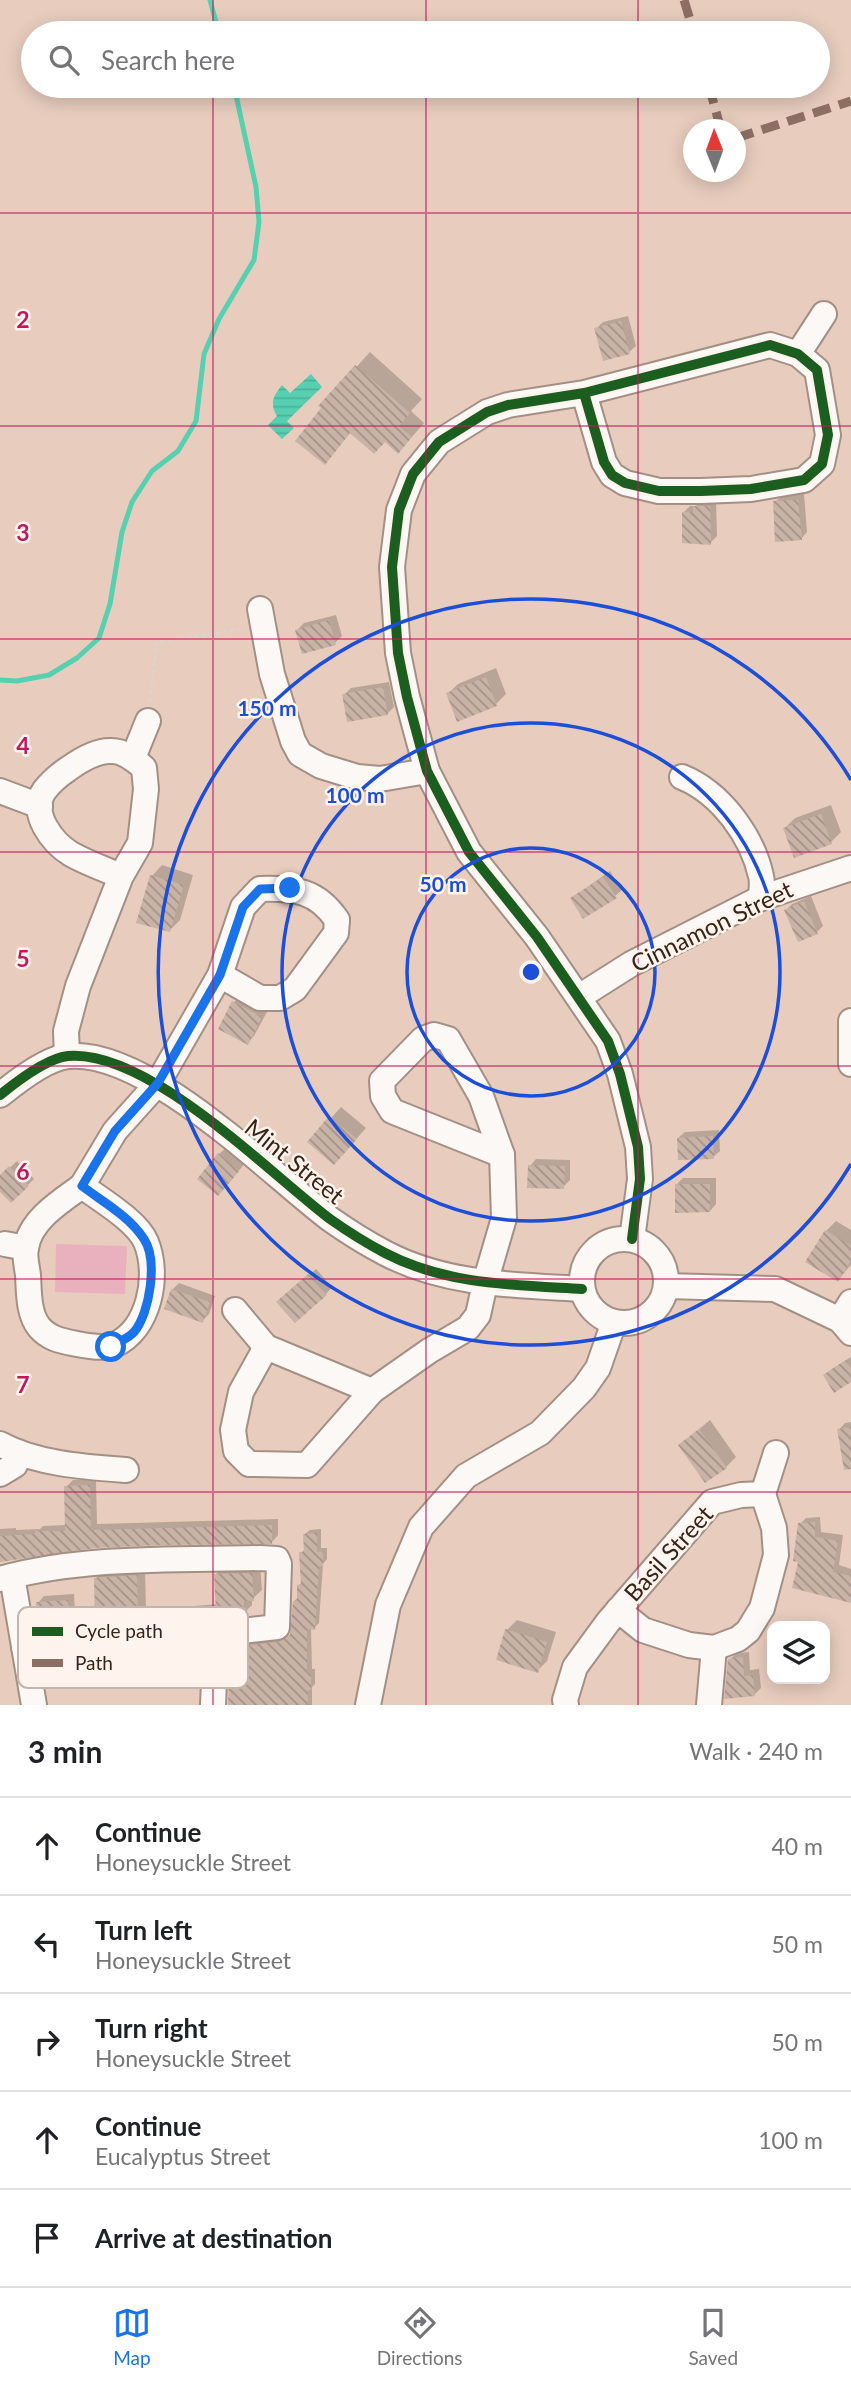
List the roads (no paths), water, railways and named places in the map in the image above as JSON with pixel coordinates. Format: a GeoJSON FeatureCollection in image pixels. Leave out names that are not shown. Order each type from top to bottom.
{"type":"FeatureCollection","features":[{"type":"Feature","properties":{"kind":"street"},"geometry":{"type":"LineString","coordinates":[[798,354],[824,314]]}},
{"type":"Feature","properties":{"kind":"street"},"geometry":{"type":"LineString","coordinates":[[584,393],[604,462],[612,475],[625,483],[659,491],[751,489],[804,480],[822,464],[828,435],[817,370],[798,354],[770,345],[584,393],[508,405],[487,412],[439,442],[413,474],[399,510],[392,567],[398,653],[427,771],[469,852],[537,937],[608,1041],[620,1074],[638,1147],[640,1179],[632,1239]]}},
{"type":"Feature","properties":{"kind":"street"},"geometry":{"type":"LineString","coordinates":[[261,617],[272,674],[293,741],[293,760],[357,777],[380,779],[427,771]]}},
{"type":"Feature","properties":{"kind":"street"},"geometry":{"type":"LineString","coordinates":[[133,758],[148,721]]}},
{"type":"Feature","properties":{"kind":"street"},"geometry":{"type":"LineString","coordinates":[[67,1056],[66,1031],[79,986],[121,876],[140,843],[146,789],[144,768],[133,758],[111,751],[83,758],[58,776],[42,793],[40,806],[45,827],[70,854],[121,876]]}},
{"type":"Feature","properties":{"kind":"street"},"geometry":{"type":"LineString","coordinates":[[682,777],[709,792],[747,838],[762,878],[761,898]]}},
{"type":"Feature","properties":{"kind":"street"},"geometry":{"type":"LineString","coordinates":[[0,791],[40,806]]}},
{"type":"Feature","properties":{"kind":"street","name":"Cinnamon Street"},"geometry":{"type":"LineString","coordinates":[[579,997],[631,964],[761,898],[851,868]]}},
{"type":"Feature","properties":{"kind":"street"},"geometry":{"type":"LineString","coordinates":[[82,1186],[128,1220],[146,1241],[151,1269],[148,1304],[134,1333],[111,1347],[85,1346],[54,1340],[38,1326],[15,1246],[31,1235],[50,1208],[82,1186],[115,1131],[158,1083],[220,975],[243,907],[260,889],[290,888],[326,902],[345,919],[295,989],[280,998],[260,998],[220,975]]}},
{"type":"Feature","properties":{"kind":"street"},"geometry":{"type":"LineString","coordinates":[[851,1021],[851,1064]]}},
{"type":"Feature","properties":{"kind":"street"},"geometry":{"type":"LineString","coordinates":[[265,1348],[241,1392],[233,1430],[236,1451],[248,1464],[307,1465],[372,1391],[429,1351],[468,1328],[478,1315],[505,1218],[502,1155],[481,1096],[448,1039],[435,1029],[382,1081],[383,1096],[392,1111],[502,1155]]}},
{"type":"Feature","properties":{"kind":"street","name":"Mint Street"},"geometry":{"type":"LineString","coordinates":[[0,1095],[29,1073],[67,1056],[105,1059],[158,1083],[332,1220],[386,1254],[460,1280],[582,1289]]}},
{"type":"Feature","properties":{"kind":"street"},"geometry":{"type":"LineString","coordinates":[[618,1239],[632,1239],[644,1243],[662,1261],[666,1286],[657,1308],[648,1316],[626,1323],[614,1322],[602,1318],[586,1301],[581,1276],[585,1262],[593,1251],[618,1239]]}},
{"type":"Feature","properties":{"kind":"street"},"geometry":{"type":"LineString","coordinates":[[666,1286],[775,1289],[847,1318]]}},
{"type":"Feature","properties":{"kind":"street"},"geometry":{"type":"LineString","coordinates":[[235,1310],[265,1348],[372,1391]]}},
{"type":"Feature","properties":{"kind":"street"},"geometry":{"type":"LineString","coordinates":[[368,1705],[388,1605],[421,1527],[466,1476],[540,1433],[584,1388],[598,1368],[614,1322]]}},
{"type":"Feature","properties":{"kind":"street"},"geometry":{"type":"LineString","coordinates":[[9,1449],[89,1467],[126,1470]]}},
{"type":"Feature","properties":{"kind":"street"},"geometry":{"type":"LineString","coordinates":[[0,1474],[15,1465],[9,1449]]}},
{"type":"Feature","properties":{"kind":"street"},"geometry":{"type":"LineString","coordinates":[[709,1705],[714,1648],[738,1639],[748,1631],[762,1608],[776,1555],[774,1528],[763,1494],[776,1453]]}},
{"type":"Feature","properties":{"kind":"street","name":"Basil Street"},"geometry":{"type":"LineString","coordinates":[[566,1705],[565,1700],[575,1667],[618,1610],[712,1502],[741,1495],[763,1494]]}},
{"type":"Feature","properties":{"kind":"street"},"geometry":{"type":"LineString","coordinates":[[18,1624],[6,1577],[68,1566],[107,1563],[277,1559],[277,1627],[248,1630]]}},
{"type":"Feature","properties":{"kind":"street","name":"Basil Street"},"geometry":{"type":"LineString","coordinates":[[618,1610],[643,1630],[689,1645],[714,1648]]}},
{"type":"Feature","properties":{"kind":"water"},"geometry":{"type":"Polygon","coordinates":[[[311,374],[322,387],[287,421],[294,428],[282,439],[268,425],[277,416],[273,407],[275,396],[282,385],[290,393],[311,374]]]}},
{"type":"Feature","properties":{"kind":"waterway"},"geometry":{"type":"LineString","coordinates":[[210,0],[216,21]]}},
{"type":"Feature","properties":{"kind":"waterway"},"geometry":{"type":"LineString","coordinates":[[0,680],[17,681],[49,675],[77,658],[99,638],[110,604],[122,532],[132,502],[152,471],[178,451],[196,421],[204,354],[219,319],[254,260],[259,222],[256,187],[237,98]]}}]}
